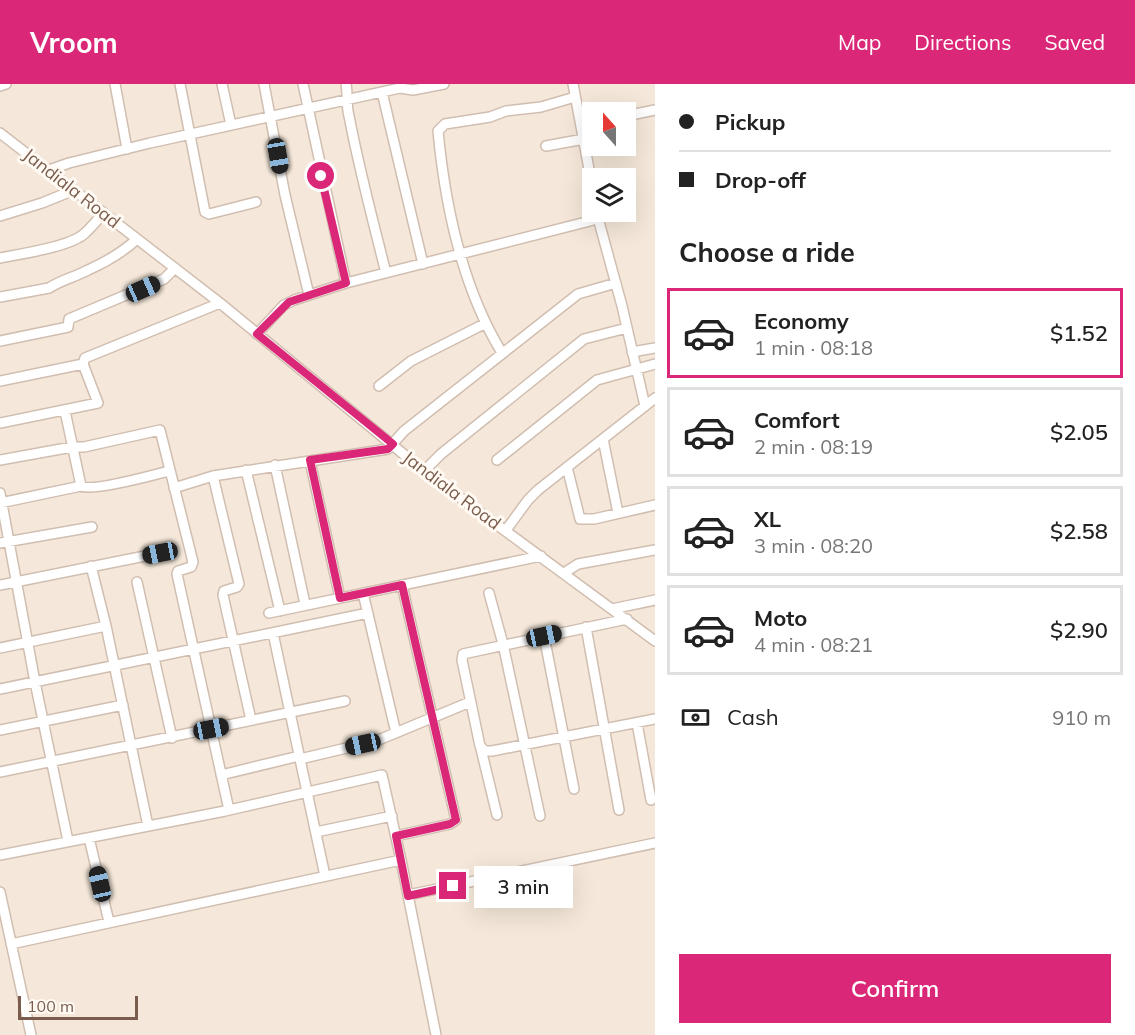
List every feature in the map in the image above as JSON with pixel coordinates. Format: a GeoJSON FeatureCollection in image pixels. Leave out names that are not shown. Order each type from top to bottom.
{"type":"FeatureCollection","features":[{"type":"Feature","properties":{"kind":"street"},"geometry":{"type":"LineString","coordinates":[[0,86],[6,84]]}},
{"type":"Feature","properties":{"kind":"street"},"geometry":{"type":"LineString","coordinates":[[114,84],[127,148]]}},
{"type":"Feature","properties":{"kind":"street"},"geometry":{"type":"LineString","coordinates":[[180,84],[206,213],[256,202]]}},
{"type":"Feature","properties":{"kind":"street"},"geometry":{"type":"LineString","coordinates":[[222,84],[231,125]]}},
{"type":"Feature","properties":{"kind":"street"},"geometry":{"type":"LineString","coordinates":[[264,84],[285,195],[309,295]]}},
{"type":"Feature","properties":{"kind":"street"},"geometry":{"type":"LineString","coordinates":[[303,84],[346,283]]}},
{"type":"Feature","properties":{"kind":"street"},"geometry":{"type":"LineString","coordinates":[[346,84],[349,100],[348,113],[363,186],[386,273]]}},
{"type":"Feature","properties":{"kind":"street"},"geometry":{"type":"LineString","coordinates":[[49,170],[127,148],[349,100],[387,89],[444,84]]}},
{"type":"Feature","properties":{"kind":"street"},"geometry":{"type":"LineString","coordinates":[[573,84],[582,125]]}},
{"type":"Feature","properties":{"kind":"street"},"geometry":{"type":"LineString","coordinates":[[387,89],[423,264]]}},
{"type":"Feature","properties":{"kind":"street"},"geometry":{"type":"LineString","coordinates":[[502,352],[486,323],[461,254],[443,184],[439,129],[445,124],[490,117],[506,111],[541,107],[575,97]]}},
{"type":"Feature","properties":{"kind":"street"},"geometry":{"type":"LineString","coordinates":[[636,114],[655,110]]}},
{"type":"Feature","properties":{"kind":"street","name":"Jandiala Road"},"geometry":{"type":"LineString","coordinates":[[0,133],[220,303],[424,471],[655,641]]}},
{"type":"Feature","properties":{"kind":"street"},"geometry":{"type":"LineString","coordinates":[[546,146],[582,139]]}},
{"type":"Feature","properties":{"kind":"street"},"geometry":{"type":"LineString","coordinates":[[0,216],[74,190]]}},
{"type":"Feature","properties":{"kind":"street"},"geometry":{"type":"LineString","coordinates":[[0,258],[44,249],[76,239],[83,235],[104,213]]}},
{"type":"Feature","properties":{"kind":"street"},"geometry":{"type":"LineString","coordinates":[[257,334],[284,305],[309,295],[582,220]]}},
{"type":"Feature","properties":{"kind":"street"},"geometry":{"type":"LineString","coordinates":[[600,222],[645,406]]}},
{"type":"Feature","properties":{"kind":"street"},"geometry":{"type":"LineString","coordinates":[[0,297],[49,288],[58,281],[87,271],[110,259],[128,248],[137,239]]}},
{"type":"Feature","properties":{"kind":"street"},"geometry":{"type":"LineString","coordinates":[[0,341],[68,327],[69,319],[164,279],[175,268]]}},
{"type":"Feature","properties":{"kind":"street"},"geometry":{"type":"LineString","coordinates":[[174,488],[213,476],[388,449],[404,431],[578,294],[616,284]]}},
{"type":"Feature","properties":{"kind":"street"},"geometry":{"type":"LineString","coordinates":[[0,423],[98,403],[83,364],[85,358],[208,310],[220,303]]}},
{"type":"Feature","properties":{"kind":"street"},"geometry":{"type":"LineString","coordinates":[[379,386],[411,361],[486,323]]}},
{"type":"Feature","properties":{"kind":"street"},"geometry":{"type":"LineString","coordinates":[[424,471],[441,454],[584,339],[627,328]]}},
{"type":"Feature","properties":{"kind":"street"},"geometry":{"type":"LineString","coordinates":[[632,352],[655,348]]}},
{"type":"Feature","properties":{"kind":"street"},"geometry":{"type":"LineString","coordinates":[[0,381],[83,364]]}},
{"type":"Feature","properties":{"kind":"street"},"geometry":{"type":"LineString","coordinates":[[497,460],[597,380],[655,364]]}},
{"type":"Feature","properties":{"kind":"street"},"geometry":{"type":"LineString","coordinates":[[506,530],[533,495],[655,398]]}},
{"type":"Feature","properties":{"kind":"street"},"geometry":{"type":"LineString","coordinates":[[65,411],[81,486]]}},
{"type":"Feature","properties":{"kind":"street"},"geometry":{"type":"LineString","coordinates":[[0,460],[72,447],[84,447],[160,430],[193,562],[191,567],[178,571],[177,574],[229,810]]}},
{"type":"Feature","properties":{"kind":"street"},"geometry":{"type":"LineString","coordinates":[[603,439],[618,513]]}},
{"type":"Feature","properties":{"kind":"street"},"geometry":{"type":"LineString","coordinates":[[310,460],[340,598]]}},
{"type":"Feature","properties":{"kind":"street"},"geometry":{"type":"LineString","coordinates":[[275,465],[305,604]]}},
{"type":"Feature","properties":{"kind":"street"},"geometry":{"type":"LineString","coordinates":[[567,467],[580,519],[594,519],[655,505]]}},
{"type":"Feature","properties":{"kind":"street"},"geometry":{"type":"LineString","coordinates":[[246,470],[280,611]]}},
{"type":"Feature","properties":{"kind":"street"},"geometry":{"type":"LineString","coordinates":[[68,842],[29,642],[5,543],[1,499],[81,486],[85,489],[105,486],[169,471]]}},
{"type":"Feature","properties":{"kind":"street"},"geometry":{"type":"LineString","coordinates":[[213,476],[239,584],[237,587],[224,591],[223,595],[251,720]]}},
{"type":"Feature","properties":{"kind":"street"},"geometry":{"type":"LineString","coordinates":[[5,543],[92,527]]}},
{"type":"Feature","properties":{"kind":"street"},"geometry":{"type":"LineString","coordinates":[[564,573],[578,564],[655,550]]}},
{"type":"Feature","properties":{"kind":"street"},"geometry":{"type":"LineString","coordinates":[[0,585],[160,553]]}},
{"type":"Feature","properties":{"kind":"street"},"geometry":{"type":"LineString","coordinates":[[269,613],[541,556]]}},
{"type":"Feature","properties":{"kind":"street"},"geometry":{"type":"LineString","coordinates":[[91,566],[115,665],[148,826]]}},
{"type":"Feature","properties":{"kind":"street"},"geometry":{"type":"LineString","coordinates":[[137,582],[172,738]]}},
{"type":"Feature","properties":{"kind":"street"},"geometry":{"type":"LineString","coordinates":[[396,836],[456,821],[402,585]]}},
{"type":"Feature","properties":{"kind":"street"},"geometry":{"type":"LineString","coordinates":[[489,592],[503,644],[540,816]]}},
{"type":"Feature","properties":{"kind":"street"},"geometry":{"type":"LineString","coordinates":[[363,593],[396,734]]}},
{"type":"Feature","properties":{"kind":"street"},"geometry":{"type":"LineString","coordinates":[[612,609],[655,600]]}},
{"type":"Feature","properties":{"kind":"street"},"geometry":{"type":"LineString","coordinates":[[0,690],[368,613]]}},
{"type":"Feature","properties":{"kind":"street"},"geometry":{"type":"LineString","coordinates":[[497,815],[461,656],[466,652],[627,619]]}},
{"type":"Feature","properties":{"kind":"street"},"geometry":{"type":"LineString","coordinates":[[0,648],[106,626]]}},
{"type":"Feature","properties":{"kind":"street"},"geometry":{"type":"LineString","coordinates":[[586,627],[619,810]]}},
{"type":"Feature","properties":{"kind":"street"},"geometry":{"type":"LineString","coordinates":[[273,633],[325,876]]}},
{"type":"Feature","properties":{"kind":"street"},"geometry":{"type":"LineString","coordinates":[[544,636],[574,789]]}},
{"type":"Feature","properties":{"kind":"street"},"geometry":{"type":"LineString","coordinates":[[0,772],[345,701]]}},
{"type":"Feature","properties":{"kind":"street"},"geometry":{"type":"LineString","coordinates":[[221,775],[376,741],[470,702]]}},
{"type":"Feature","properties":{"kind":"street"},"geometry":{"type":"LineString","coordinates":[[0,730],[123,705]]}},
{"type":"Feature","properties":{"kind":"street"},"geometry":{"type":"LineString","coordinates":[[481,749],[492,751],[655,719]]}},
{"type":"Feature","properties":{"kind":"street"},"geometry":{"type":"LineString","coordinates":[[637,723],[651,800]]}},
{"type":"Feature","properties":{"kind":"street"},"geometry":{"type":"LineString","coordinates":[[0,855],[229,810],[382,775],[436,1035]]}},
{"type":"Feature","properties":{"kind":"street"},"geometry":{"type":"LineString","coordinates":[[316,832],[392,816]]}},
{"type":"Feature","properties":{"kind":"street"},"geometry":{"type":"LineString","coordinates":[[89,838],[109,922]]}},
{"type":"Feature","properties":{"kind":"street"},"geometry":{"type":"LineString","coordinates":[[408,896],[655,843]]}},
{"type":"Feature","properties":{"kind":"street"},"geometry":{"type":"LineString","coordinates":[[11,944],[401,860]]}},
{"type":"Feature","properties":{"kind":"street"},"geometry":{"type":"LineString","coordinates":[[0,892],[31,1035]]}},
{"type":"Feature","properties":{"kind":"shaded area"},"geometry":{"type":"Polygon","coordinates":[[[0,84],[655,84],[655,1035],[0,1035],[0,84]]]}},
{"type":"Feature","properties":{"kind":"route"},"geometry":{"type":"LineString","coordinates":[[321,176],[346,283],[289,302],[257,334],[393,444],[388,449],[310,460],[340,598],[402,585],[456,821],[396,836],[408,896],[453,886]]}}]}
